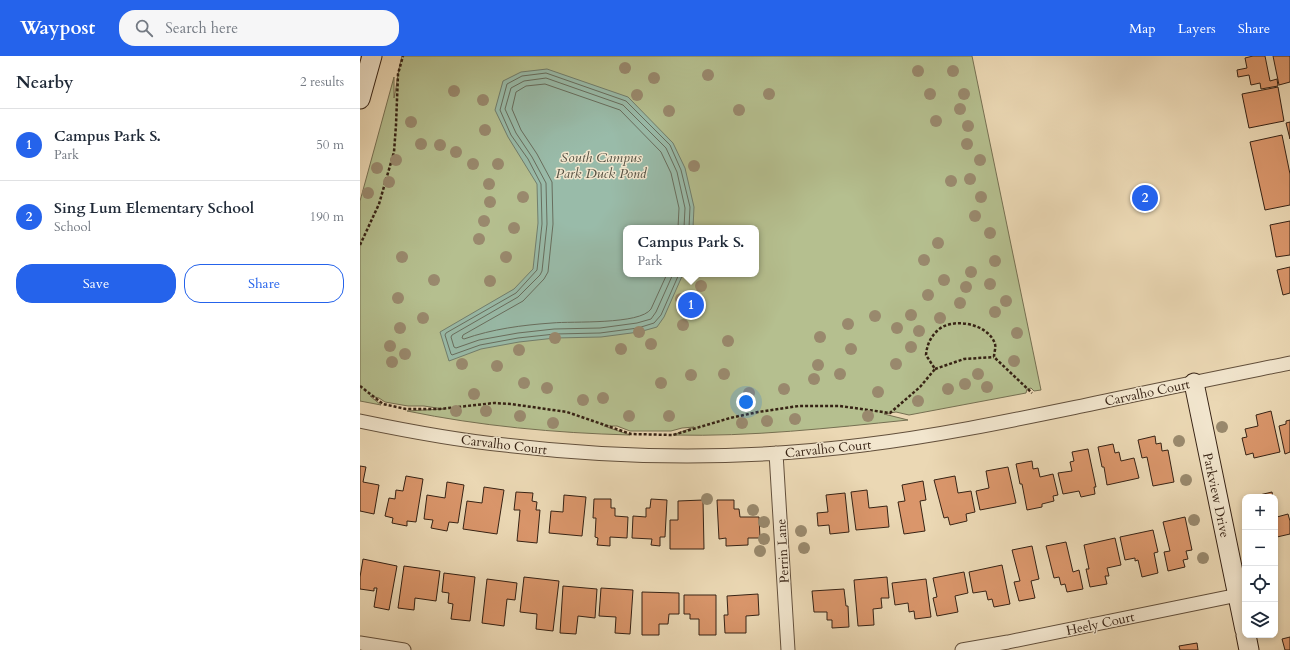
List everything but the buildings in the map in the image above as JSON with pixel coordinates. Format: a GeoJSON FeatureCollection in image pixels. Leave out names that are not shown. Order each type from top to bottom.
{"type":"FeatureCollection","features":[{"type":"Feature","properties":{"kind":"street"},"geometry":{"type":"LineString","coordinates":[[360,99],[372,56]]}},
{"type":"Feature","properties":{"kind":"street","name":"Carvalho Court"},"geometry":{"type":"LineString","coordinates":[[360,421],[424,434],[505,446],[586,453],[721,455],[776,453],[861,445],[942,434],[1290,363]]}},
{"type":"Feature","properties":{"kind":"street","name":"Parkview Drive"},"geometry":{"type":"LineString","coordinates":[[1194,383],[1242,615]]}},
{"type":"Feature","properties":{"kind":"street","name":"Perrin Lane"},"geometry":{"type":"LineString","coordinates":[[776,453],[788,650]]}},
{"type":"Feature","properties":{"kind":"street","name":"Heely Court"},"geometry":{"type":"LineString","coordinates":[[962,650],[1238,595]]}},
{"type":"Feature","properties":{"kind":"street"},"geometry":{"type":"LineString","coordinates":[[1247,638],[1249,650]]}},
{"type":"Feature","properties":{"kind":"street"},"geometry":{"type":"LineString","coordinates":[[360,643],[404,650]]}},
{"type":"Feature","properties":{"kind":"path"},"geometry":{"type":"LineString","coordinates":[[360,245],[379,204],[394,152],[398,74],[403,56]]}},
{"type":"Feature","properties":{"kind":"path"},"geometry":{"type":"LineString","coordinates":[[935,369],[926,355],[927,344],[938,329],[950,325],[964,323],[988,332],[995,345],[994,357]]}},
{"type":"Feature","properties":{"kind":"path"},"geometry":{"type":"LineString","coordinates":[[360,386],[384,404],[406,409],[440,409],[494,403],[511,404],[567,412],[631,434],[673,435],[730,418],[799,406],[840,406],[890,413],[920,387],[935,369],[964,359],[994,357],[1032,393]]}},
{"type":"Feature","properties":{"kind":"shaded area"},"geometry":{"type":"Polygon","coordinates":[[[402,56],[972,56],[1041,390],[1034,391],[1031,388],[1027,389],[1026,393],[909,415],[896,412],[884,414],[908,420],[732,435],[673,435],[694,427],[671,431],[630,431],[617,426],[604,426],[630,435],[574,433],[518,428],[462,421],[407,411],[443,409],[424,406],[408,406],[385,402],[379,398],[370,396],[381,405],[360,401],[360,201],[394,77],[394,98],[402,56]]]}},
{"type":"Feature","properties":{"kind":"water","name":"South Campus Park Duck Pond"},"geometry":{"type":"Polygon","coordinates":[[[547,69],[628,97],[673,143],[685,168],[694,207],[693,225],[623,225],[623,277],[682,277],[664,317],[657,327],[639,332],[601,337],[555,338],[519,342],[481,349],[449,361],[440,332],[514,289],[533,269],[538,223],[537,184],[508,137],[495,110],[503,81],[521,72],[547,69]]]}},
{"type":"Feature","properties":{"kind":"place","name":"Sing Lum Elementary School"},"geometry":{"type":"Point","coordinates":[1145,198]}},
{"type":"Feature","properties":{"kind":"place","name":"Campus Park S."},"geometry":{"type":"Point","coordinates":[691,305]}}]}
